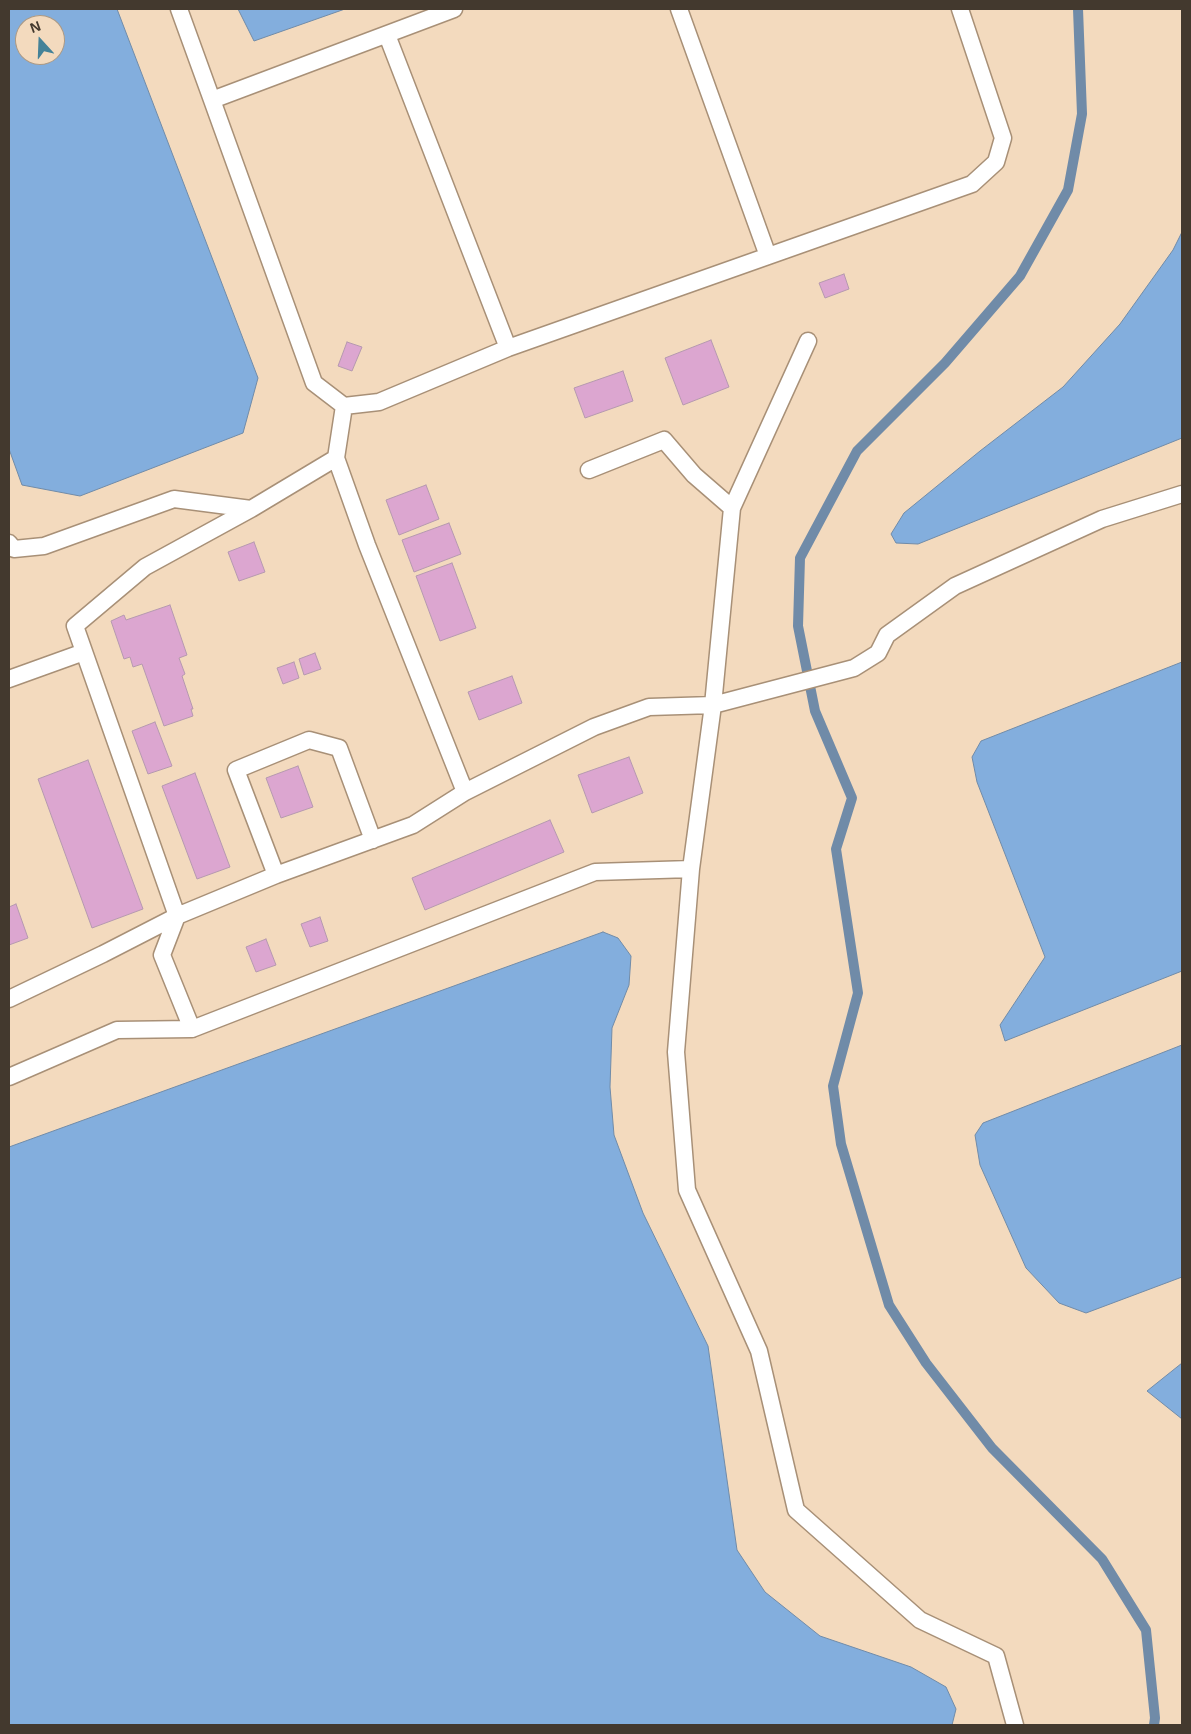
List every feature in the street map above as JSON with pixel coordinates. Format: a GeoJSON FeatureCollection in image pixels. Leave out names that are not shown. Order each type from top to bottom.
{"type":"FeatureCollection","features":[{"type":"Feature","properties":{"kind":"lane"},"geometry":{"type":"LineString","coordinates":[[179,9],[314,383],[344,406],[379,402],[508,348],[972,184],[996,162],[1003,138],[960,9]]}},
{"type":"Feature","properties":{"kind":"lane"},"geometry":{"type":"LineString","coordinates":[[212,100],[454,9]]}},
{"type":"Feature","properties":{"kind":"lane"},"geometry":{"type":"LineString","coordinates":[[679,9],[768,256]]}},
{"type":"Feature","properties":{"kind":"lane"},"geometry":{"type":"LineString","coordinates":[[387,34],[508,348]]}},
{"type":"Feature","properties":{"kind":"lane"},"geometry":{"type":"LineString","coordinates":[[808,341],[732,508],[713,705],[691,869],[676,1052],[686,1190],[759,1351],[796,1510],[920,1620],[996,1656],[1015,1725]]}},
{"type":"Feature","properties":{"kind":"lane"},"geometry":{"type":"LineString","coordinates":[[344,406],[336,458],[367,545],[465,792]]}},
{"type":"Feature","properties":{"kind":"lane"},"geometry":{"type":"LineString","coordinates":[[589,470],[664,440],[694,475],[732,508]]}},
{"type":"Feature","properties":{"kind":"lane"},"geometry":{"type":"LineString","coordinates":[[192,1029],[162,955],[177,916],[75,626],[145,567],[251,509],[336,458]]}},
{"type":"Feature","properties":{"kind":"lane"},"geometry":{"type":"LineString","coordinates":[[9,998],[103,954],[177,916],[276,875],[413,825],[465,792],[594,726],[649,707],[713,705],[854,668],[878,654],[886,635],[955,586],[1102,519],[1182,494]]}},
{"type":"Feature","properties":{"kind":"lane"},"geometry":{"type":"LineString","coordinates":[[9,544],[14,549],[44,546],[174,499],[251,509]]}},
{"type":"Feature","properties":{"kind":"lane"},"geometry":{"type":"LineString","coordinates":[[9,679],[84,652]]}},
{"type":"Feature","properties":{"kind":"lane"},"geometry":{"type":"LineString","coordinates":[[276,875],[236,770],[310,740],[339,748],[373,840]]}},
{"type":"Feature","properties":{"kind":"lane"},"geometry":{"type":"LineString","coordinates":[[9,1077],[117,1030],[192,1029],[595,872],[691,869]]}},
{"type":"Feature","properties":{"kind":"water"},"geometry":{"type":"Polygon","coordinates":[[[9,9],[117,9],[258,378],[243,433],[80,496],[22,485],[9,449],[9,9]]]}},
{"type":"Feature","properties":{"kind":"water"},"geometry":{"type":"Polygon","coordinates":[[[238,9],[345,9],[254,41],[238,9]]]}},
{"type":"Feature","properties":{"kind":"water"},"geometry":{"type":"Polygon","coordinates":[[[1182,232],[1182,438],[918,544],[896,543],[891,534],[904,513],[1063,387],[1120,324],[1173,250],[1182,232]]]}},
{"type":"Feature","properties":{"kind":"water"},"geometry":{"type":"Polygon","coordinates":[[[1182,662],[1182,971],[1005,1041],[1000,1025],[1045,957],[977,782],[972,757],[981,741],[1182,662]]]}},
{"type":"Feature","properties":{"kind":"water"},"geometry":{"type":"Polygon","coordinates":[[[603,932],[618,938],[631,956],[629,985],[612,1028],[610,1087],[614,1135],[643,1213],[708,1346],[737,1550],[765,1592],[820,1636],[911,1667],[946,1687],[956,1709],[952,1725],[9,1725],[9,1147],[603,932]]]}},
{"type":"Feature","properties":{"kind":"water"},"geometry":{"type":"Polygon","coordinates":[[[1182,1045],[1182,1277],[1086,1313],[1059,1303],[1026,1268],[980,1165],[975,1135],[983,1123],[1182,1045]]]}},
{"type":"Feature","properties":{"kind":"water"},"geometry":{"type":"Polygon","coordinates":[[[1182,1363],[1182,1419],[1147,1391],[1182,1363]]]}},
{"type":"Feature","properties":{"kind":"building"},"geometry":{"type":"Polygon","coordinates":[[[844,274],[849,289],[825,298],[819,283],[844,274]]]}},
{"type":"Feature","properties":{"kind":"building"},"geometry":{"type":"Polygon","coordinates":[[[711,340],[729,387],[683,405],[665,358],[711,340]]]}},
{"type":"Feature","properties":{"kind":"building"},"geometry":{"type":"Polygon","coordinates":[[[347,342],[362,347],[352,371],[338,366],[347,342]]]}},
{"type":"Feature","properties":{"kind":"building"},"geometry":{"type":"Polygon","coordinates":[[[623,371],[633,401],[585,418],[574,388],[623,371]]]}},
{"type":"Feature","properties":{"kind":"building"},"geometry":{"type":"Polygon","coordinates":[[[426,485],[439,519],[399,535],[386,500],[426,485]]]}},
{"type":"Feature","properties":{"kind":"building"},"geometry":{"type":"Polygon","coordinates":[[[449,523],[461,554],[414,572],[402,540],[449,523]]]}},
{"type":"Feature","properties":{"kind":"building"},"geometry":{"type":"Polygon","coordinates":[[[254,542],[265,572],[239,581],[228,552],[254,542]]]}},
{"type":"Feature","properties":{"kind":"building"},"geometry":{"type":"Polygon","coordinates":[[[452,563],[476,628],[440,641],[416,576],[452,563]]]}},
{"type":"Feature","properties":{"kind":"building"},"geometry":{"type":"Polygon","coordinates":[[[170,605],[187,655],[179,658],[185,674],[182,676],[193,709],[191,709],[193,716],[164,726],[142,664],[133,667],[130,657],[124,659],[111,621],[124,615],[126,620],[170,605]]]}},
{"type":"Feature","properties":{"kind":"building"},"geometry":{"type":"Polygon","coordinates":[[[315,653],[321,669],[304,675],[299,659],[315,653]]]}},
{"type":"Feature","properties":{"kind":"building"},"geometry":{"type":"Polygon","coordinates":[[[294,662],[299,678],[283,684],[277,668],[294,662]]]}},
{"type":"Feature","properties":{"kind":"building"},"geometry":{"type":"Polygon","coordinates":[[[512,676],[522,703],[479,720],[468,692],[512,676]]]}},
{"type":"Feature","properties":{"kind":"building"},"geometry":{"type":"Polygon","coordinates":[[[155,722],[172,766],[148,774],[132,731],[155,722]]]}},
{"type":"Feature","properties":{"kind":"building"},"geometry":{"type":"Polygon","coordinates":[[[629,757],[643,793],[592,813],[578,775],[629,757]]]}},
{"type":"Feature","properties":{"kind":"building"},"geometry":{"type":"Polygon","coordinates":[[[88,760],[143,909],[92,928],[38,779],[88,760]]]}},
{"type":"Feature","properties":{"kind":"building"},"geometry":{"type":"Polygon","coordinates":[[[298,766],[313,807],[281,818],[266,778],[298,766]]]}},
{"type":"Feature","properties":{"kind":"building"},"geometry":{"type":"Polygon","coordinates":[[[195,773],[230,867],[197,879],[162,786],[195,773]]]}},
{"type":"Feature","properties":{"kind":"building"},"geometry":{"type":"Polygon","coordinates":[[[550,820],[564,852],[425,910],[412,878],[550,820]]]}},
{"type":"Feature","properties":{"kind":"building"},"geometry":{"type":"Polygon","coordinates":[[[16,904],[28,938],[9,945],[9,907],[16,904]]]}},
{"type":"Feature","properties":{"kind":"building"},"geometry":{"type":"Polygon","coordinates":[[[320,917],[328,941],[310,947],[301,924],[320,917]]]}},
{"type":"Feature","properties":{"kind":"building"},"geometry":{"type":"Polygon","coordinates":[[[266,939],[276,965],[256,972],[246,947],[266,939]]]}},
{"type":"Feature","properties":{"kind":"waterway"},"geometry":{"type":"LineString","coordinates":[[1078,9],[1082,114],[1068,190],[1020,276],[945,363],[857,451],[800,558],[798,626],[815,711],[852,798],[836,849],[858,993],[833,1086],[841,1144],[889,1305],[926,1363],[992,1448],[1102,1559],[1146,1630],[1155,1718],[1154,1725]]}}]}
